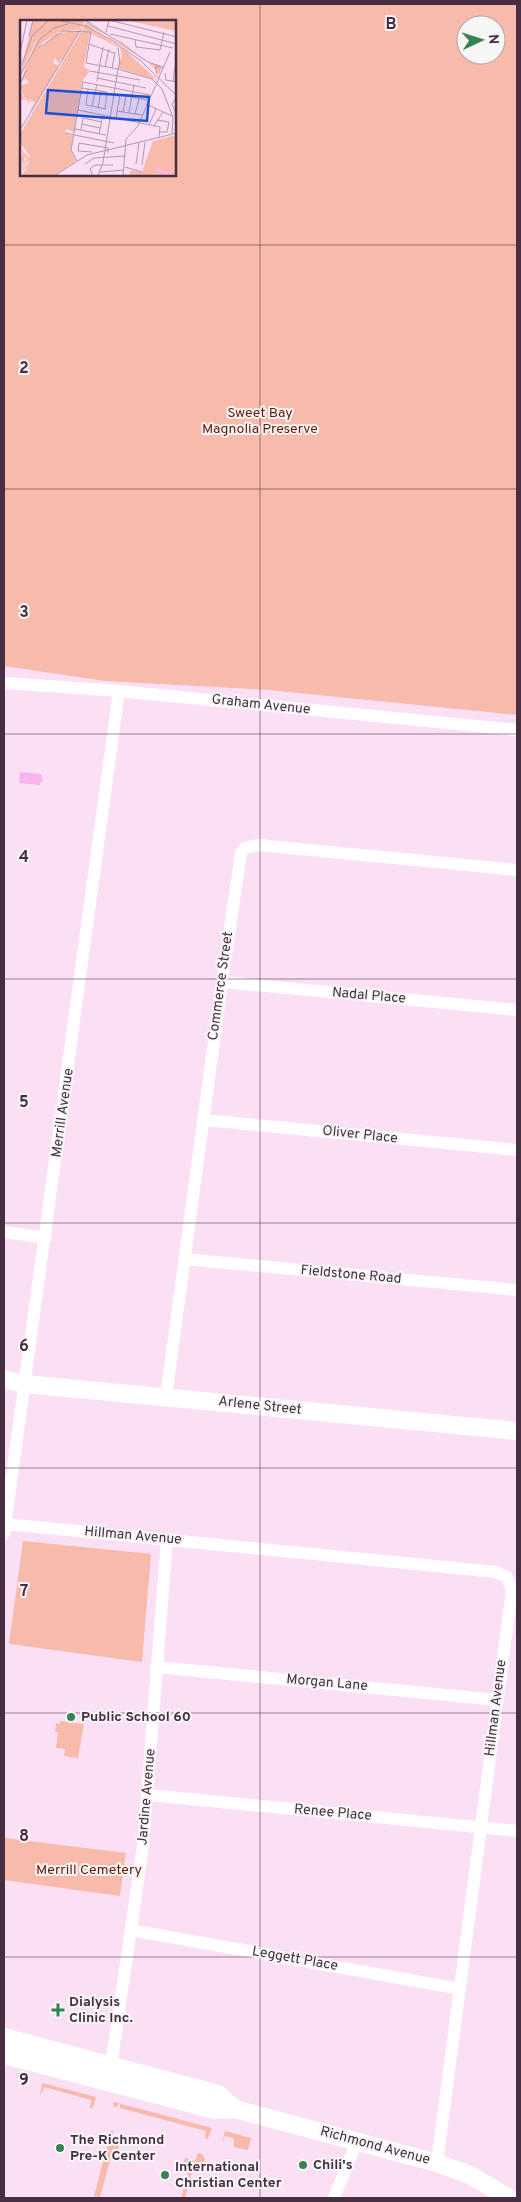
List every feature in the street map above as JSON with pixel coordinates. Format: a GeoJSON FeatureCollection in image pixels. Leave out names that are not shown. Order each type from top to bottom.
{"type":"FeatureCollection","features":[{"type":"Feature","properties":{"kind":"main road","name":"Arlene Street"},"geometry":{"type":"LineString","coordinates":[[4,1379],[25,1384],[517,1431]]}},
{"type":"Feature","properties":{"kind":"main road","name":"Richmond Avenue"},"geometry":{"type":"LineString","coordinates":[[4,2037],[110,2074]]}},
{"type":"Feature","properties":{"kind":"main road","name":"Richmond Avenue"},"geometry":{"type":"LineString","coordinates":[[4,2055],[218,2094],[235,2108],[437,2163],[470,2175],[509,2198]]}},
{"type":"Feature","properties":{"kind":"street","name":"Graham Avenue"},"geometry":{"type":"LineString","coordinates":[[4,683],[119,692],[517,730]]}},
{"type":"Feature","properties":{"kind":"street","name":"Merrill Avenue"},"geometry":{"type":"LineString","coordinates":[[4,1529],[46,1238],[119,692]]}},
{"type":"Feature","properties":{"kind":"street","name":"Commerce Street"},"geometry":{"type":"LineString","coordinates":[[166,1397],[239,859],[245,848],[267,846],[517,870]]}},
{"type":"Feature","properties":{"kind":"street","name":"Nadal Place"},"geometry":{"type":"LineString","coordinates":[[222,982],[517,1010]]}},
{"type":"Feature","properties":{"kind":"street","name":"Oliver Place"},"geometry":{"type":"LineString","coordinates":[[203,1120],[517,1150]]}},
{"type":"Feature","properties":{"kind":"street"},"geometry":{"type":"LineString","coordinates":[[4,1232],[46,1238]]}},
{"type":"Feature","properties":{"kind":"street","name":"Fieldstone Road"},"geometry":{"type":"LineString","coordinates":[[184,1259],[517,1290]]}},
{"type":"Feature","properties":{"kind":"street","name":"Hillman Avenue"},"geometry":{"type":"LineString","coordinates":[[4,1529],[167,1539],[502,1574],[510,1582],[512,1590],[437,2163]]}},
{"type":"Feature","properties":{"kind":"street","name":"Jardine Avenue"},"geometry":{"type":"LineString","coordinates":[[110,2074],[143,1846],[167,1539]]}},
{"type":"Feature","properties":{"kind":"street","name":"Morgan Lane"},"geometry":{"type":"LineString","coordinates":[[156,1667],[498,1700]]}},
{"type":"Feature","properties":{"kind":"street","name":"Renee Place"},"geometry":{"type":"LineString","coordinates":[[148,1795],[517,1831]]}},
{"type":"Feature","properties":{"kind":"street","name":"Leggett Place"},"geometry":{"type":"LineString","coordinates":[[130,1930],[460,1989]]}},
{"type":"Feature","properties":{"kind":"street"},"geometry":{"type":"LineString","coordinates":[[334,2198],[357,2142]]}},
{"type":"Feature","properties":{"kind":"green space","name":"Sweet Bay Magnolia Preserve"},"geometry":{"type":"Polygon","coordinates":[[[4,4],[517,4],[517,715],[268,690],[105,681],[4,666],[4,4]]]}},
{"type":"Feature","properties":{"kind":"green space"},"geometry":{"type":"Polygon","coordinates":[[[23,1541],[151,1554],[142,1662],[9,1644],[23,1541]]]}},
{"type":"Feature","properties":{"kind":"green space"},"geometry":{"type":"Polygon","coordinates":[[[60,1721],[84,1724],[78,1758],[64,1756],[65,1749],[56,1748],[58,1732],[55,1732],[56,1723],[60,1724],[60,1721]]]}},
{"type":"Feature","properties":{"kind":"green space","name":"Merrill Cemetery"},"geometry":{"type":"Polygon","coordinates":[[[4,1838],[126,1853],[120,1896],[4,1880],[4,1838]]]}},
{"type":"Feature","properties":{"kind":"green space"},"geometry":{"type":"Polygon","coordinates":[[[42,2083],[96,2097],[93,2108],[90,2108],[91,2100],[45,2087],[40,2096],[42,2083]]]}},
{"type":"Feature","properties":{"kind":"green space"},"geometry":{"type":"Polygon","coordinates":[[[114,2102],[212,2128],[207,2140],[205,2138],[206,2131],[120,2108],[118,2104],[117,2107],[113,2106],[114,2102]]]}},
{"type":"Feature","properties":{"kind":"green space"},"geometry":{"type":"Polygon","coordinates":[[[113,2130],[112,2139],[119,2147],[116,2154],[112,2153],[100,2197],[94,2196],[111,2131],[113,2130]]]}},
{"type":"Feature","properties":{"kind":"green space"},"geometry":{"type":"Polygon","coordinates":[[[225,2131],[251,2138],[248,2150],[234,2147],[234,2138],[225,2136],[222,2144],[225,2131]]]}},
{"type":"Feature","properties":{"kind":"green space"},"geometry":{"type":"Polygon","coordinates":[[[198,2153],[202,2154],[205,2159],[203,2168],[193,2169],[185,2198],[181,2198],[189,2169],[182,2167],[185,2158],[195,2161],[198,2153]]]}},
{"type":"Feature","properties":{"kind":"shaded area"},"geometry":{"type":"Polygon","coordinates":[[[20,772],[41,774],[43,782],[40,782],[40,785],[19,783],[20,772]]]}},
{"type":"Feature","properties":{"kind":"place","name":"Public School 60"},"geometry":{"type":"Point","coordinates":[71,1717]}},
{"type":"Feature","properties":{"kind":"place","name":"Dialysis Clinic Inc."},"geometry":{"type":"Point","coordinates":[58,2010]}},
{"type":"Feature","properties":{"kind":"place","name":"The Richmond Pre-K Center"},"geometry":{"type":"Point","coordinates":[60,2148]}},
{"type":"Feature","properties":{"kind":"place","name":"Chili's"},"geometry":{"type":"Point","coordinates":[303,2165]}},
{"type":"Feature","properties":{"kind":"place","name":"International Christian Center"},"geometry":{"type":"Point","coordinates":[165,2175]}}]}
